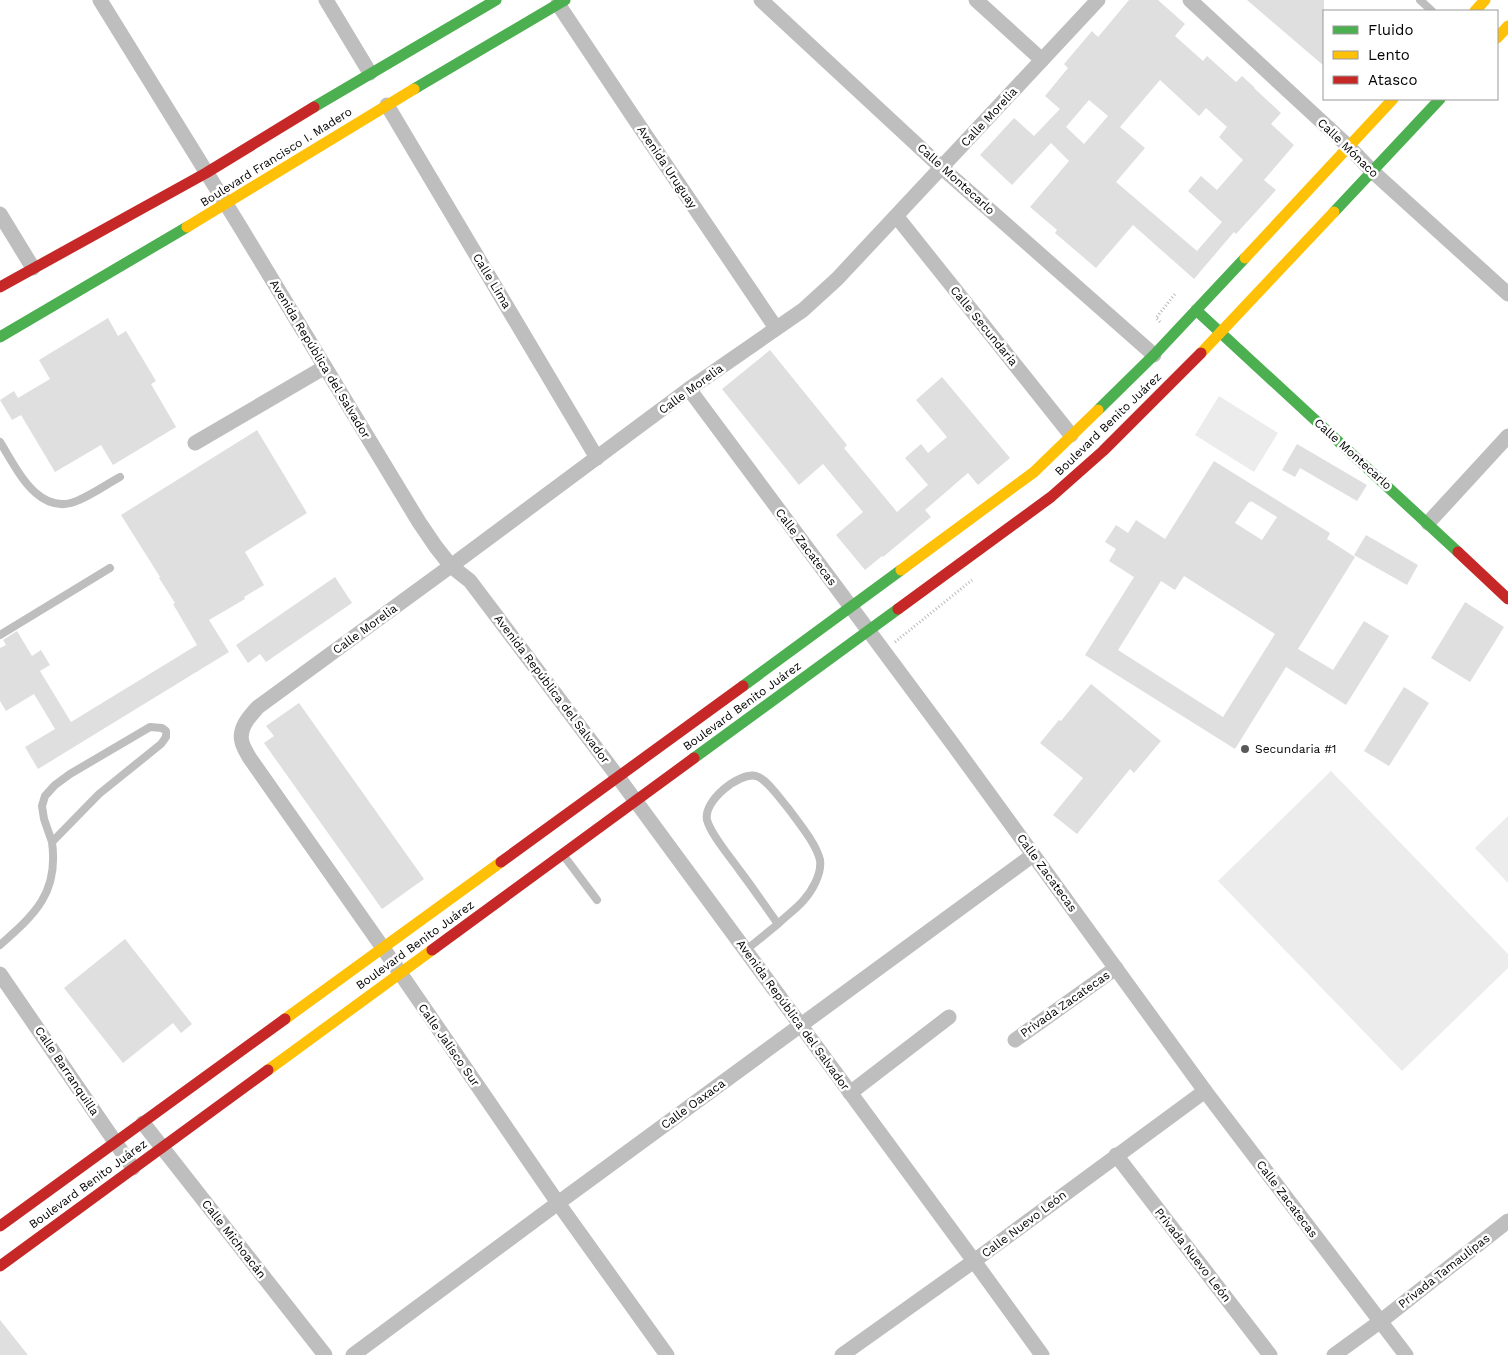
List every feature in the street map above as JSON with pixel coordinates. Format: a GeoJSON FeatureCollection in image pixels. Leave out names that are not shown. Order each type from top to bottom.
{"type":"FeatureCollection","features":[{"type":"Feature","properties":{"kind":"main road","name":"Boulevard Francisco I. Madero"},"geometry":{"type":"LineString","coordinates":[[0,288],[206,173],[370,73],[496,0]]}},
{"type":"Feature","properties":{"kind":"main road"},"geometry":{"type":"LineString","coordinates":[[1476,10],[1486,0]]}},
{"type":"Feature","properties":{"kind":"main road","name":"Boulevard Francisco I. Madero"},"geometry":{"type":"LineString","coordinates":[[0,336],[226,204],[388,104],[562,2]]}},
{"type":"Feature","properties":{"kind":"main road"},"geometry":{"type":"LineString","coordinates":[[1498,37],[1508,26]]}},
{"type":"Feature","properties":{"kind":"main road","name":"Boulevard Benito Juárez"},"geometry":{"type":"LineString","coordinates":[[0,1226],[1034,472],[1154,355],[1391,100]]}},
{"type":"Feature","properties":{"kind":"main road","name":"Boulevard Benito Juárez"},"geometry":{"type":"LineString","coordinates":[[0,1266],[1051,497],[1103,451],[1220,333],[1439,100]]}},
{"type":"Feature","properties":{"kind":"main road","name":"Calle Montecarlo"},"geometry":{"type":"LineString","coordinates":[[1196,310],[1428,523],[1508,600]]}},
{"type":"Feature","properties":{"kind":"street","name":"Avenida República del Salvador"},"geometry":{"type":"LineString","coordinates":[[100,0],[436,547],[451,566],[470,581],[618,777],[1042,1355]]}},
{"type":"Feature","properties":{"kind":"street"},"geometry":{"type":"LineString","coordinates":[[326,0],[370,73]]}},
{"type":"Feature","properties":{"kind":"street","name":"Calle Montecarlo"},"geometry":{"type":"LineString","coordinates":[[761,0],[942,168],[1154,355]]}},
{"type":"Feature","properties":{"kind":"street"},"geometry":{"type":"LineString","coordinates":[[976,0],[1042,60]]}},
{"type":"Feature","properties":{"kind":"street","name":"Calle Morelia"},"geometry":{"type":"LineString","coordinates":[[242,730],[247,720],[258,707],[689,389],[803,310],[837,279],[897,217],[1098,0]]}},
{"type":"Feature","properties":{"kind":"street","name":"Calle Mónaco"},"geometry":{"type":"LineString","coordinates":[[1190,0],[1348,146],[1372,171],[1508,294]]}},
{"type":"Feature","properties":{"kind":"street","name":"Avenida Uruguay"},"geometry":{"type":"LineString","coordinates":[[562,2],[634,118],[776,328]]}},
{"type":"Feature","properties":{"kind":"street","name":"Calle Lima"},"geometry":{"type":"LineString","coordinates":[[388,104],[597,458]]}},
{"type":"Feature","properties":{"kind":"street"},"geometry":{"type":"LineString","coordinates":[[0,214],[33,268]]}},
{"type":"Feature","properties":{"kind":"street","name":"Calle Secundaria"},"geometry":{"type":"LineString","coordinates":[[897,217],[1071,435]]}},
{"type":"Feature","properties":{"kind":"street"},"geometry":{"type":"LineString","coordinates":[[195,443],[325,367]]}},
{"type":"Feature","properties":{"kind":"street","name":"Calle Zacatecas"},"geometry":{"type":"LineString","coordinates":[[689,389],[1034,855],[1204,1091],[1406,1355]]}},
{"type":"Feature","properties":{"kind":"street"},"geometry":{"type":"LineString","coordinates":[[1428,523],[1508,436]]}},
{"type":"Feature","properties":{"kind":"street","name":"Calle Jalisco Sur"},"geometry":{"type":"LineString","coordinates":[[242,730],[241,742],[249,757],[558,1202],[667,1355]]}},
{"type":"Feature","properties":{"kind":"street","name":"Calle Oaxaca"},"geometry":{"type":"LineString","coordinates":[[353,1355],[558,1202],[801,1026],[945,918],[1034,855]]}},
{"type":"Feature","properties":{"kind":"street","name":"Privada Zacatecas"},"geometry":{"type":"LineString","coordinates":[[1015,1040],[1116,968]]}},
{"type":"Feature","properties":{"kind":"street","name":"Calle Barranquilla"},"geometry":{"type":"LineString","coordinates":[[0,974],[134,1168]]}},
{"type":"Feature","properties":{"kind":"street"},"geometry":{"type":"LineString","coordinates":[[850,1093],[949,1017]]}},
{"type":"Feature","properties":{"kind":"street","name":"Calle Nuevo León"},"geometry":{"type":"LineString","coordinates":[[842,1355],[974,1261],[1204,1091]]}},
{"type":"Feature","properties":{"kind":"street","name":"Calle Michoacán"},"geometry":{"type":"LineString","coordinates":[[143,1123],[324,1355]]}},
{"type":"Feature","properties":{"kind":"street","name":"Privada Nuevo León"},"geometry":{"type":"LineString","coordinates":[[1116,1155],[1270,1355]]}},
{"type":"Feature","properties":{"kind":"street","name":"Privada Tamaulipas"},"geometry":{"type":"LineString","coordinates":[[1334,1355],[1381,1321],[1508,1221]]}},
{"type":"Feature","properties":{"kind":"lane"},"geometry":{"type":"LineString","coordinates":[[1420,0],[1431,10]]}},
{"type":"Feature","properties":{"kind":"lane"},"geometry":{"type":"LineString","coordinates":[[0,442],[22,478],[36,494],[58,505],[78,501],[120,477]]}},
{"type":"Feature","properties":{"kind":"lane"},"geometry":{"type":"LineString","coordinates":[[0,636],[110,568]]}},
{"type":"Feature","properties":{"kind":"lane"},"geometry":{"type":"LineString","coordinates":[[0,945],[38,907],[53,876],[52,842],[44,820],[42,806],[45,796],[55,785],[70,774],[150,728],[162,728],[166,731],[166,737],[161,744],[99,794],[52,842]]}},
{"type":"Feature","properties":{"kind":"lane"},"geometry":{"type":"LineString","coordinates":[[746,950],[778,924],[808,895],[818,877],[820,860],[812,842],[772,789],[756,776],[745,776],[719,792],[710,803],[707,820],[720,843],[778,924]]}},
{"type":"Feature","properties":{"kind":"lane"},"geometry":{"type":"LineString","coordinates":[[563,854],[597,900]]}},
{"type":"Feature","properties":{"kind":"shaded area"},"geometry":{"type":"Polygon","coordinates":[[[1219,396],[1278,433],[1254,472],[1195,435],[1219,396]]]}},
{"type":"Feature","properties":{"kind":"shaded area"},"geometry":{"type":"Polygon","coordinates":[[[1331,771],[1508,954],[1508,968],[1402,1071],[1218,881],[1331,771]]]}},
{"type":"Feature","properties":{"kind":"shaded area"},"geometry":{"type":"Polygon","coordinates":[[[1508,816],[1508,883],[1475,848],[1508,816]]]}},
{"type":"Feature","properties":{"kind":"building"},"geometry":{"type":"Polygon","coordinates":[[[1129,0],[1158,0],[1185,24],[1175,36],[1203,61],[1207,56],[1236,82],[1242,76],[1281,113],[1271,124],[1294,145],[1264,180],[1276,190],[1236,234],[1234,232],[1194,279],[1133,225],[1096,268],[1055,233],[1057,230],[1030,207],[1069,161],[1051,143],[1012,185],[980,155],[1014,118],[1034,136],[1060,109],[1045,96],[1068,68],[1064,64],[1092,31],[1098,37],[1129,0]],[[1160,80],[1120,127],[1145,148],[1116,182],[1197,251],[1222,222],[1188,191],[1201,176],[1217,190],[1243,160],[1219,137],[1227,127],[1206,108],[1199,116],[1160,80]],[[1089,100],[1066,127],[1084,144],[1108,116],[1089,100]]]}},
{"type":"Feature","properties":{"kind":"building"},"geometry":{"type":"Polygon","coordinates":[[[1247,0],[1324,0],[1323,65],[1247,0]]]}},
{"type":"Feature","properties":{"kind":"building"},"geometry":{"type":"Polygon","coordinates":[[[108,318],[118,336],[126,331],[156,381],[151,384],[176,427],[113,465],[101,445],[55,472],[21,415],[12,420],[0,400],[14,391],[18,398],[50,379],[39,360],[108,318]]]}},
{"type":"Feature","properties":{"kind":"building"},"geometry":{"type":"Polygon","coordinates":[[[770,350],[847,445],[844,448],[897,512],[928,485],[905,458],[921,444],[928,453],[947,437],[916,400],[942,377],[1010,458],[978,485],[968,473],[925,510],[931,517],[865,570],[836,535],[863,512],[823,464],[799,485],[722,389],[770,350]]]}},
{"type":"Feature","properties":{"kind":"building"},"geometry":{"type":"Polygon","coordinates":[[[257,430],[307,513],[245,552],[264,585],[244,597],[245,599],[209,620],[229,652],[38,769],[25,747],[55,729],[34,694],[6,711],[0,701],[0,648],[6,645],[3,640],[17,631],[32,656],[41,650],[50,665],[40,671],[71,722],[197,645],[160,577],[121,515],[257,430]]]}},
{"type":"Feature","properties":{"kind":"building"},"geometry":{"type":"Polygon","coordinates":[[[1297,444],[1367,485],[1357,501],[1300,468],[1295,477],[1282,470],[1297,444]]]}},
{"type":"Feature","properties":{"kind":"building"},"geometry":{"type":"Polygon","coordinates":[[[1214,461],[1330,533],[1327,539],[1355,557],[1298,649],[1333,670],[1364,621],[1389,636],[1346,705],[1286,667],[1235,749],[1085,655],[1134,577],[1109,561],[1116,549],[1105,542],[1116,525],[1128,533],[1136,520],[1165,539],[1214,461]],[[1251,501],[1235,523],[1262,540],[1277,517],[1251,501]],[[1184,576],[1175,590],[1161,581],[1118,650],[1223,717],[1275,634],[1184,576]]]}},
{"type":"Feature","properties":{"kind":"building"},"geometry":{"type":"Polygon","coordinates":[[[1366,535],[1418,565],[1407,585],[1354,555],[1366,535]]]}},
{"type":"Feature","properties":{"kind":"building"},"geometry":{"type":"Polygon","coordinates":[[[335,577],[352,603],[266,662],[260,654],[248,663],[236,645],[335,577]]]}},
{"type":"Feature","properties":{"kind":"building"},"geometry":{"type":"Polygon","coordinates":[[[1465,602],[1504,627],[1470,682],[1431,658],[1465,602]]]}},
{"type":"Feature","properties":{"kind":"building"},"geometry":{"type":"Polygon","coordinates":[[[1091,684],[1161,741],[1134,773],[1130,769],[1077,834],[1053,815],[1083,778],[1040,743],[1059,720],[1061,721],[1091,684]]]}},
{"type":"Feature","properties":{"kind":"building"},"geometry":{"type":"Polygon","coordinates":[[[1404,687],[1429,703],[1389,766],[1364,751],[1404,687]]]}},
{"type":"Feature","properties":{"kind":"building"},"geometry":{"type":"Polygon","coordinates":[[[299,703],[424,879],[382,909],[264,743],[274,736],[266,726],[299,703]]]}},
{"type":"Feature","properties":{"kind":"building"},"geometry":{"type":"Polygon","coordinates":[[[125,939],[192,1024],[181,1033],[173,1023],[123,1063],[64,988],[125,939]]]}},
{"type":"Feature","properties":{"kind":"building"},"geometry":{"type":"Polygon","coordinates":[[[0,1320],[28,1355],[0,1355],[0,1320]]]}},
{"type":"Feature","properties":{"kind":"traffic: fast"},"geometry":{"type":"LineString","coordinates":[[314,107],[496,0]]}},
{"type":"Feature","properties":{"kind":"traffic: fast"},"geometry":{"type":"LineString","coordinates":[[414,89],[565,0]]}},
{"type":"Feature","properties":{"kind":"traffic: fast"},"geometry":{"type":"LineString","coordinates":[[1334,212],[1439,100]]}},
{"type":"Feature","properties":{"kind":"traffic: fast"},"geometry":{"type":"LineString","coordinates":[[0,337],[187,227]]}},
{"type":"Feature","properties":{"kind":"traffic: fast"},"geometry":{"type":"LineString","coordinates":[[1098,410],[1154,355],[1245,258]]}},
{"type":"Feature","properties":{"kind":"traffic: fast"},"geometry":{"type":"LineString","coordinates":[[1196,310],[1458,552]]}},
{"type":"Feature","properties":{"kind":"traffic: fast"},"geometry":{"type":"LineString","coordinates":[[743,686],[901,570]]}},
{"type":"Feature","properties":{"kind":"traffic: fast"},"geometry":{"type":"LineString","coordinates":[[694,758],[898,609]]}},
{"type":"Feature","properties":{"kind":"traffic: slow"},"geometry":{"type":"LineString","coordinates":[[1476,10],[1485,0]]}},
{"type":"Feature","properties":{"kind":"traffic: slow"},"geometry":{"type":"LineString","coordinates":[[1498,37],[1508,26]]}},
{"type":"Feature","properties":{"kind":"traffic: slow"},"geometry":{"type":"LineString","coordinates":[[187,227],[414,89]]}},
{"type":"Feature","properties":{"kind":"traffic: slow"},"geometry":{"type":"LineString","coordinates":[[1245,258],[1392,100]]}},
{"type":"Feature","properties":{"kind":"traffic: slow"},"geometry":{"type":"LineString","coordinates":[[1201,353],[1334,212]]}},
{"type":"Feature","properties":{"kind":"traffic: slow"},"geometry":{"type":"LineString","coordinates":[[901,570],[1034,472],[1098,410]]}},
{"type":"Feature","properties":{"kind":"traffic: slow"},"geometry":{"type":"LineString","coordinates":[[285,1019],[501,862]]}},
{"type":"Feature","properties":{"kind":"traffic: slow"},"geometry":{"type":"LineString","coordinates":[[268,1070],[432,950]]}},
{"type":"Feature","properties":{"kind":"traffic: jam"},"geometry":{"type":"LineString","coordinates":[[0,287],[206,173],[314,107]]}},
{"type":"Feature","properties":{"kind":"traffic: jam"},"geometry":{"type":"LineString","coordinates":[[898,609],[1051,497],[1103,451],[1201,353]]}},
{"type":"Feature","properties":{"kind":"traffic: jam"},"geometry":{"type":"LineString","coordinates":[[1458,552],[1508,599]]}},
{"type":"Feature","properties":{"kind":"traffic: jam"},"geometry":{"type":"LineString","coordinates":[[501,862],[743,686]]}},
{"type":"Feature","properties":{"kind":"traffic: jam"},"geometry":{"type":"LineString","coordinates":[[432,950],[694,758]]}},
{"type":"Feature","properties":{"kind":"traffic: jam"},"geometry":{"type":"LineString","coordinates":[[0,1226],[285,1019]]}},
{"type":"Feature","properties":{"kind":"traffic: jam"},"geometry":{"type":"LineString","coordinates":[[0,1266],[268,1070]]}},
{"type":"Feature","properties":{"kind":"place","name":"Secundaria #1"},"geometry":{"type":"Point","coordinates":[1245,749]}}]}
